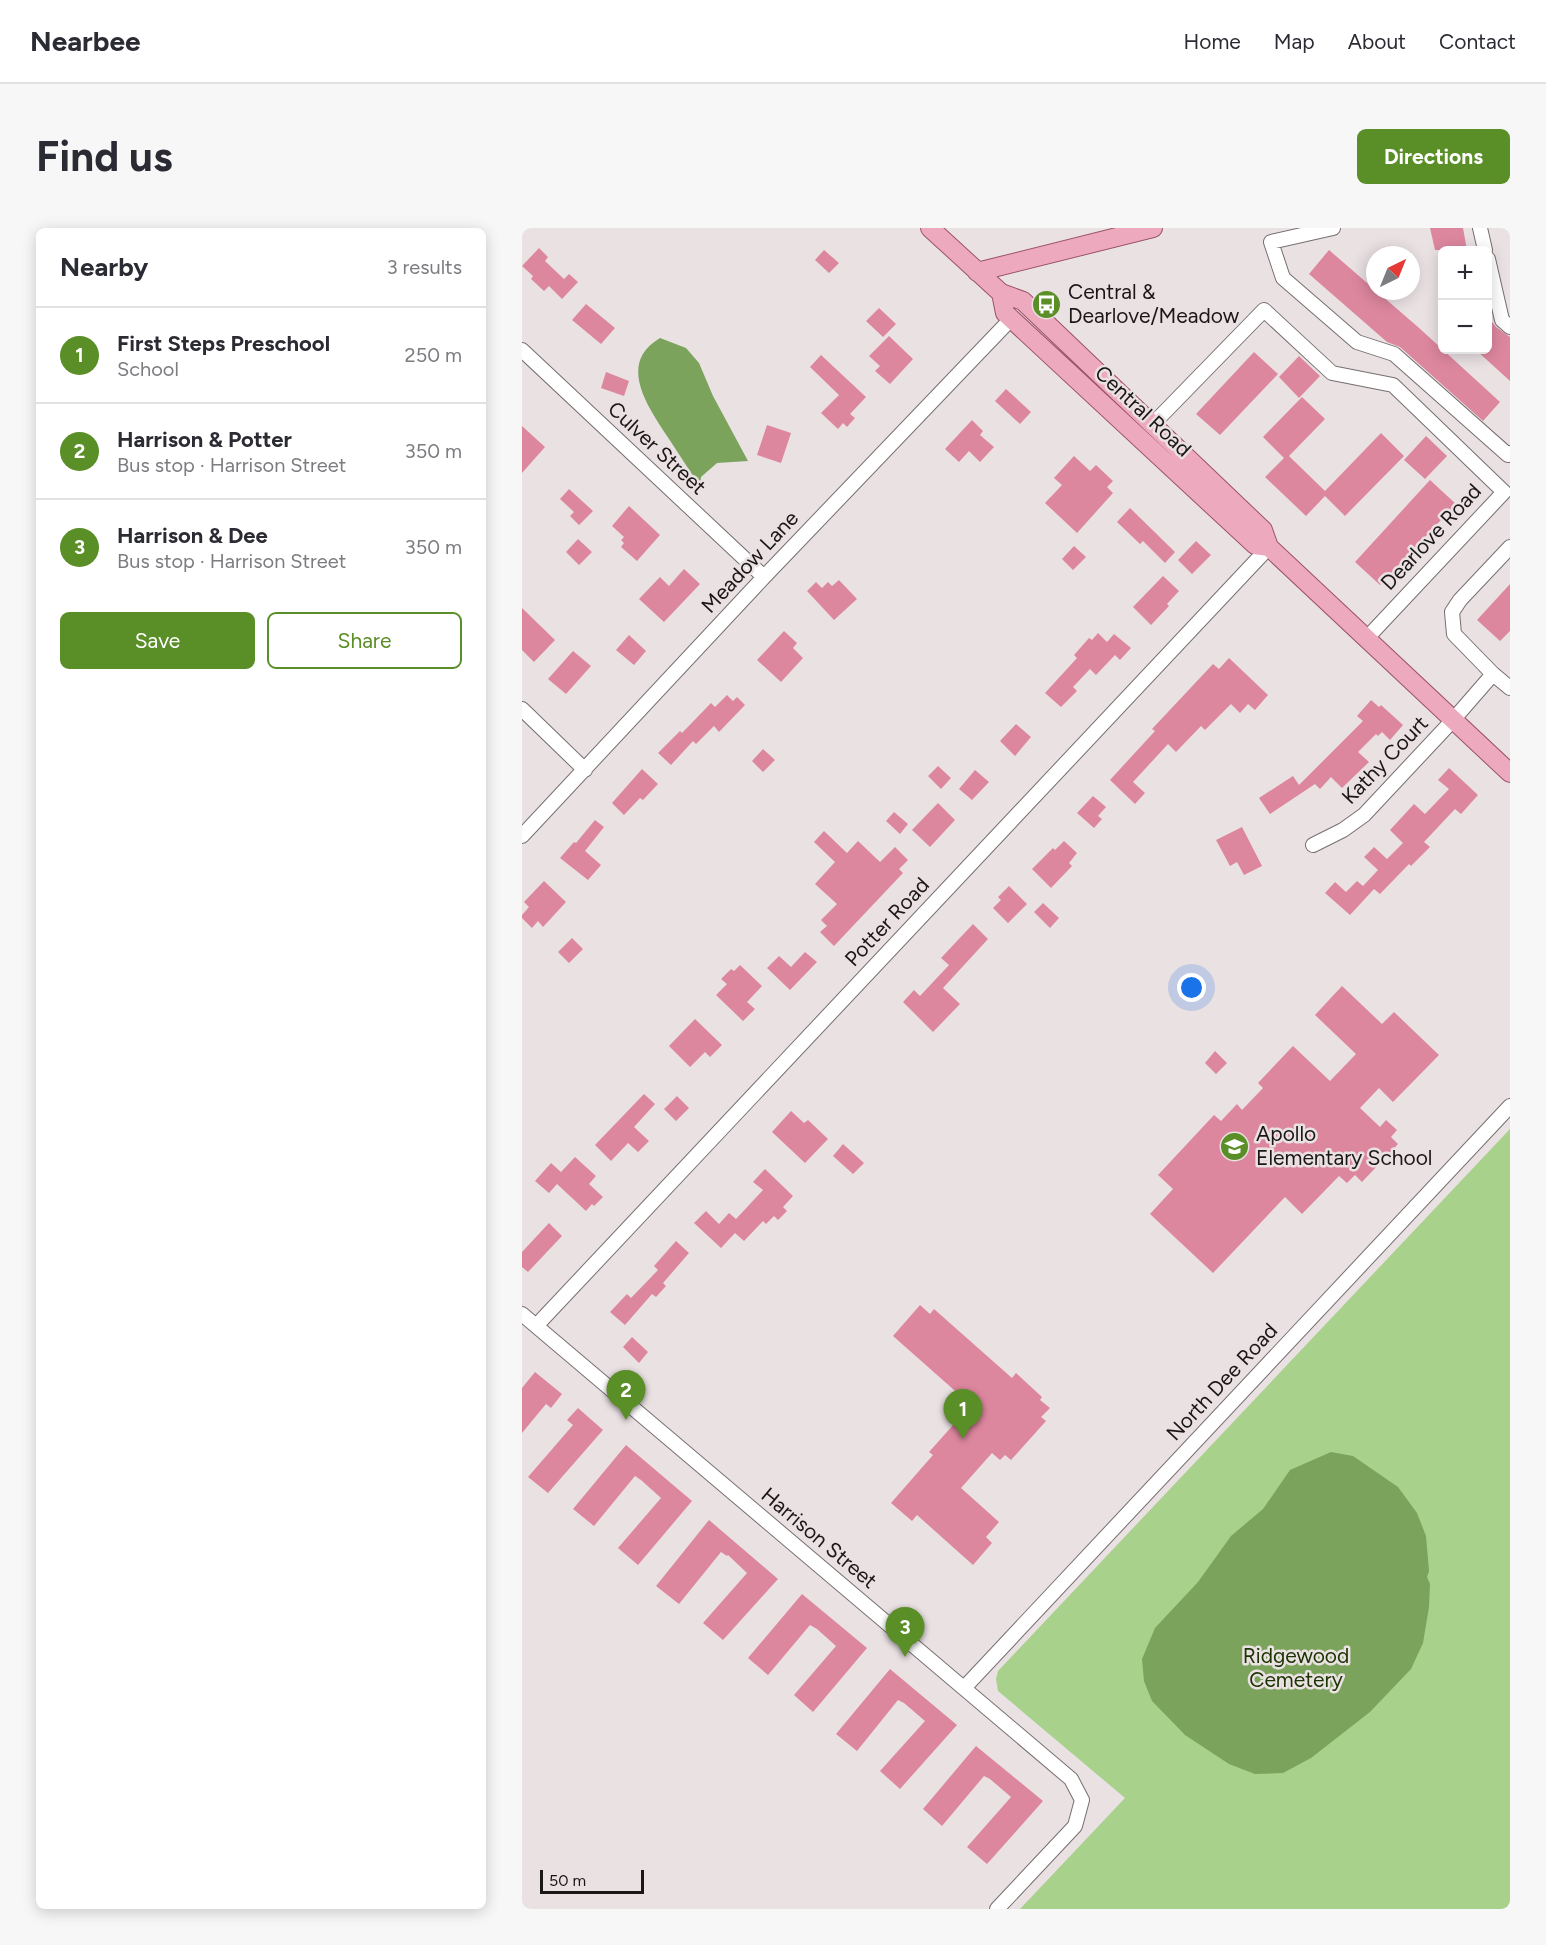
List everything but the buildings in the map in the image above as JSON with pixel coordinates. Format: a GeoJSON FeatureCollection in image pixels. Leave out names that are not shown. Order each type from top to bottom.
{"type":"FeatureCollection","features":[{"type":"Feature","properties":{"kind":"main road","name":"Central Road"},"geometry":{"type":"LineString","coordinates":[[930,228],[1001,293],[1023,301],[1263,530],[1269,548],[1510,773]]}},
{"type":"Feature","properties":{"kind":"main road"},"geometry":{"type":"LineString","coordinates":[[977,272],[1153,228]]}},
{"type":"Feature","properties":{"kind":"main road","name":"Central Road"},"geometry":{"type":"LineString","coordinates":[[1001,293],[1005,313],[1255,545],[1269,548]]}},
{"type":"Feature","properties":{"kind":"street"},"geometry":{"type":"LineString","coordinates":[[1333,228],[1271,242],[1283,278],[1357,342],[1394,354],[1508,455],[1510,453]]}},
{"type":"Feature","properties":{"kind":"street"},"geometry":{"type":"LineString","coordinates":[[1480,228],[1484,246]]}},
{"type":"Feature","properties":{"kind":"street"},"geometry":{"type":"LineString","coordinates":[[1492,276],[1502,320],[1510,327]]}},
{"type":"Feature","properties":{"kind":"street","name":"Dearlove Road"},"geometry":{"type":"LineString","coordinates":[[1152,425],[1264,310],[1332,373],[1393,386],[1504,492],[1366,639]]}},
{"type":"Feature","properties":{"kind":"street","name":"Meadow Lane"},"geometry":{"type":"LineString","coordinates":[[522,836],[764,577],[1011,318]]}},
{"type":"Feature","properties":{"kind":"street","name":"Culver Street"},"geometry":{"type":"LineString","coordinates":[[522,350],[764,577]]}},
{"type":"Feature","properties":{"kind":"street"},"geometry":{"type":"LineString","coordinates":[[1510,547],[1460,600],[1452,612],[1454,634],[1510,688]]}},
{"type":"Feature","properties":{"kind":"street","name":"Potter Road"},"geometry":{"type":"LineString","coordinates":[[536,1326],[1269,548]]}},
{"type":"Feature","properties":{"kind":"street","name":"Kathy Court"},"geometry":{"type":"LineString","coordinates":[[1313,845],[1343,830],[1364,815],[1454,720],[1493,674]]}},
{"type":"Feature","properties":{"kind":"street"},"geometry":{"type":"LineString","coordinates":[[522,710],[585,770]]}},
{"type":"Feature","properties":{"kind":"street","name":"North Dee Road"},"geometry":{"type":"LineString","coordinates":[[964,1688],[1510,1106]]}},
{"type":"Feature","properties":{"kind":"street","name":"Harrison Street"},"geometry":{"type":"LineString","coordinates":[[522,1314],[1071,1779],[1082,1800],[1075,1826],[998,1909]]}},
{"type":"Feature","properties":{"kind":"green space","name":"Ridgewood Cemetery"},"geometry":{"type":"Polygon","coordinates":[[[1510,1129],[1510,1909],[1020,1909],[1125,1798],[998,1691],[996,1679],[998,1671],[1510,1129]]]}},
{"type":"Feature","properties":{"kind":"shaded area"},"geometry":{"type":"Polygon","coordinates":[[[660,338],[686,348],[699,363],[713,396],[748,461],[717,463],[701,477],[700,486],[653,414],[640,387],[638,373],[640,360],[647,349],[660,338]]]}},
{"type":"Feature","properties":{"kind":"shaded area"},"geometry":{"type":"Polygon","coordinates":[[[1331,1452],[1353,1456],[1398,1487],[1417,1513],[1426,1536],[1429,1571],[1427,1577],[1430,1584],[1423,1643],[1411,1669],[1370,1712],[1311,1758],[1283,1773],[1255,1774],[1229,1764],[1185,1735],[1152,1701],[1144,1681],[1142,1659],[1155,1628],[1198,1582],[1231,1536],[1263,1509],[1290,1470],[1331,1452]]]}},
{"type":"Feature","properties":{"kind":"place","name":"Central & Dearlove/Meadow"},"geometry":{"type":"Point","coordinates":[1047,304]}},
{"type":"Feature","properties":{"kind":"place","name":"Apollo Elementary School"},"geometry":{"type":"Point","coordinates":[1235,1146]}},
{"type":"Feature","properties":{"kind":"place","name":"Harrison & Potter"},"geometry":{"type":"Point","coordinates":[626,1420]}},
{"type":"Feature","properties":{"kind":"place","name":"First Steps Preschool"},"geometry":{"type":"Point","coordinates":[963,1439]}},
{"type":"Feature","properties":{"kind":"place","name":"Harrison & Dee"},"geometry":{"type":"Point","coordinates":[905,1657]}}]}
